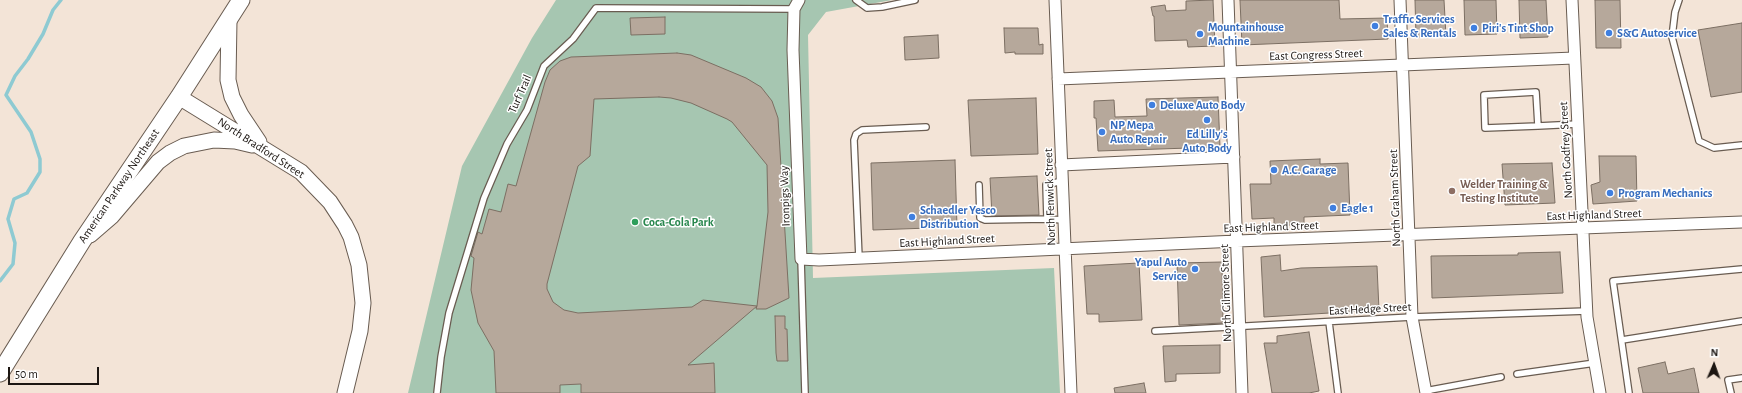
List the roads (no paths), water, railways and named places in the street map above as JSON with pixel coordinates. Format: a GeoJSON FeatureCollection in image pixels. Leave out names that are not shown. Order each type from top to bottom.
{"type":"FeatureCollection","features":[{"type":"Feature","properties":{"kind":"main road","name":"American Parkway Northeast"},"geometry":{"type":"LineString","coordinates":[[0,373],[82,241],[179,97],[241,0]]}},
{"type":"Feature","properties":{"kind":"street","name":"North Fenwick Street"},"geometry":{"type":"LineString","coordinates":[[1055,0],[1071,393]]}},
{"type":"Feature","properties":{"kind":"street","name":"North Gilmore Street"},"geometry":{"type":"LineString","coordinates":[[1228,0],[1242,393]]}},
{"type":"Feature","properties":{"kind":"street","name":"North Graham Street"},"geometry":{"type":"LineString","coordinates":[[1400,0],[1412,317],[1426,392]]}},
{"type":"Feature","properties":{"kind":"street","name":"North Godfrey Street"},"geometry":{"type":"LineString","coordinates":[[1572,0],[1587,311],[1600,393]]}},
{"type":"Feature","properties":{"kind":"street","name":"Ironpigs Way"},"geometry":{"type":"LineString","coordinates":[[797,4],[793,50],[800,259]]}},
{"type":"Feature","properties":{"kind":"street"},"geometry":{"type":"LineString","coordinates":[[229,20],[228,80],[232,97],[241,115],[263,147]]}},
{"type":"Feature","properties":{"kind":"street","name":"East Congress Street"},"geometry":{"type":"LineString","coordinates":[[1058,79],[1574,58]]}},
{"type":"Feature","properties":{"kind":"street","name":"North Bradford Street"},"geometry":{"type":"LineString","coordinates":[[179,97],[263,147],[301,172],[322,192],[345,225],[355,252],[361,279],[362,317],[345,393]]}},
{"type":"Feature","properties":{"kind":"street"},"geometry":{"type":"LineString","coordinates":[[82,241],[112,216],[158,162],[184,146],[214,140],[235,141],[263,147]]}},
{"type":"Feature","properties":{"kind":"street"},"geometry":{"type":"LineString","coordinates":[[1062,165],[1234,157]]}},
{"type":"Feature","properties":{"kind":"street","name":"East Highland Street"},"geometry":{"type":"LineString","coordinates":[[800,259],[820,260],[1237,241],[1742,222]]}},
{"type":"Feature","properties":{"kind":"lane"},"geometry":{"type":"LineString","coordinates":[[856,0],[867,8],[882,7],[916,0]]}},
{"type":"Feature","properties":{"kind":"lane"},"geometry":{"type":"LineString","coordinates":[[1680,0],[1675,12],[1672,37],[1699,141],[1714,148],[1742,145]]}},
{"type":"Feature","properties":{"kind":"lane","name":"Turf Trail"},"geometry":{"type":"LineString","coordinates":[[437,393],[441,357],[449,313],[484,198],[506,144],[527,110],[544,66],[573,39],[596,8],[797,4]]}},
{"type":"Feature","properties":{"kind":"lane"},"geometry":{"type":"LineString","coordinates":[[1538,126],[1536,92],[1484,95],[1484,128],[1538,126],[1578,124]]}},
{"type":"Feature","properties":{"kind":"lane"},"geometry":{"type":"LineString","coordinates":[[859,258],[854,140],[856,134],[862,130],[926,126]]}},
{"type":"Feature","properties":{"kind":"lane"},"geometry":{"type":"LineString","coordinates":[[1047,219],[1046,185],[1062,181]]}},
{"type":"Feature","properties":{"kind":"lane"},"geometry":{"type":"LineString","coordinates":[[979,185],[980,218],[985,220],[1064,220]]}},
{"type":"Feature","properties":{"kind":"lane","name":"Ironpigs Way"},"geometry":{"type":"LineString","coordinates":[[800,259],[805,393]]}},
{"type":"Feature","properties":{"kind":"lane"},"geometry":{"type":"LineString","coordinates":[[1629,393],[1613,281],[1742,269]]}},
{"type":"Feature","properties":{"kind":"lane","name":"East Hedge Street"},"geometry":{"type":"LineString","coordinates":[[1156,331],[1240,328],[1412,317],[1587,311]]}},
{"type":"Feature","properties":{"kind":"lane"},"geometry":{"type":"LineString","coordinates":[[1622,340],[1742,321]]}},
{"type":"Feature","properties":{"kind":"lane"},"geometry":{"type":"LineString","coordinates":[[1329,322],[1338,393]]}},
{"type":"Feature","properties":{"kind":"lane"},"geometry":{"type":"LineString","coordinates":[[1517,374],[1595,363]]}},
{"type":"Feature","properties":{"kind":"lane"},"geometry":{"type":"LineString","coordinates":[[1426,392],[1501,377]]}},
{"type":"Feature","properties":{"kind":"lane"},"geometry":{"type":"LineString","coordinates":[[1731,393],[1728,380],[1742,378]]}},
{"type":"Feature","properties":{"kind":"waterway"},"geometry":{"type":"LineString","coordinates":[[0,281],[13,264],[15,243],[8,219],[14,199],[27,193],[40,172],[40,159],[31,132],[6,95],[15,76],[28,59],[43,34],[53,10],[61,0]]}},
{"type":"Feature","properties":{"kind":"place","name":"Traffic Services Sales & Rentals"},"geometry":{"type":"Point","coordinates":[1375,26]}},
{"type":"Feature","properties":{"kind":"place","name":"Piri's Tint Shop"},"geometry":{"type":"Point","coordinates":[1474,28]}},
{"type":"Feature","properties":{"kind":"place","name":"S&G Autoservice"},"geometry":{"type":"Point","coordinates":[1609,33]}},
{"type":"Feature","properties":{"kind":"place","name":"Mountainhouse Machine"},"geometry":{"type":"Point","coordinates":[1200,34]}},
{"type":"Feature","properties":{"kind":"place","name":"Deluxe Auto Body"},"geometry":{"type":"Point","coordinates":[1152,105]}},
{"type":"Feature","properties":{"kind":"place","name":"Ed Lilly's Auto Body"},"geometry":{"type":"Point","coordinates":[1207,120]}},
{"type":"Feature","properties":{"kind":"place","name":"NP Mepa Auto Repair"},"geometry":{"type":"Point","coordinates":[1102,132]}},
{"type":"Feature","properties":{"kind":"place","name":"A.C. Garage"},"geometry":{"type":"Point","coordinates":[1274,170]}},
{"type":"Feature","properties":{"kind":"place","name":"Welder Training & Testing Institute"},"geometry":{"type":"Point","coordinates":[1452,191]}},
{"type":"Feature","properties":{"kind":"place","name":"Program Mechanics"},"geometry":{"type":"Point","coordinates":[1610,193]}},
{"type":"Feature","properties":{"kind":"place","name":"Eagle 1"},"geometry":{"type":"Point","coordinates":[1333,208]}},
{"type":"Feature","properties":{"kind":"place","name":"Schaedler Yesco Distribution"},"geometry":{"type":"Point","coordinates":[912,217]}},
{"type":"Feature","properties":{"kind":"place","name":"Coca-Cola Park"},"geometry":{"type":"Point","coordinates":[635,222]}},
{"type":"Feature","properties":{"kind":"place","name":"Yapul Auto Service"},"geometry":{"type":"Point","coordinates":[1195,269]}}]}
